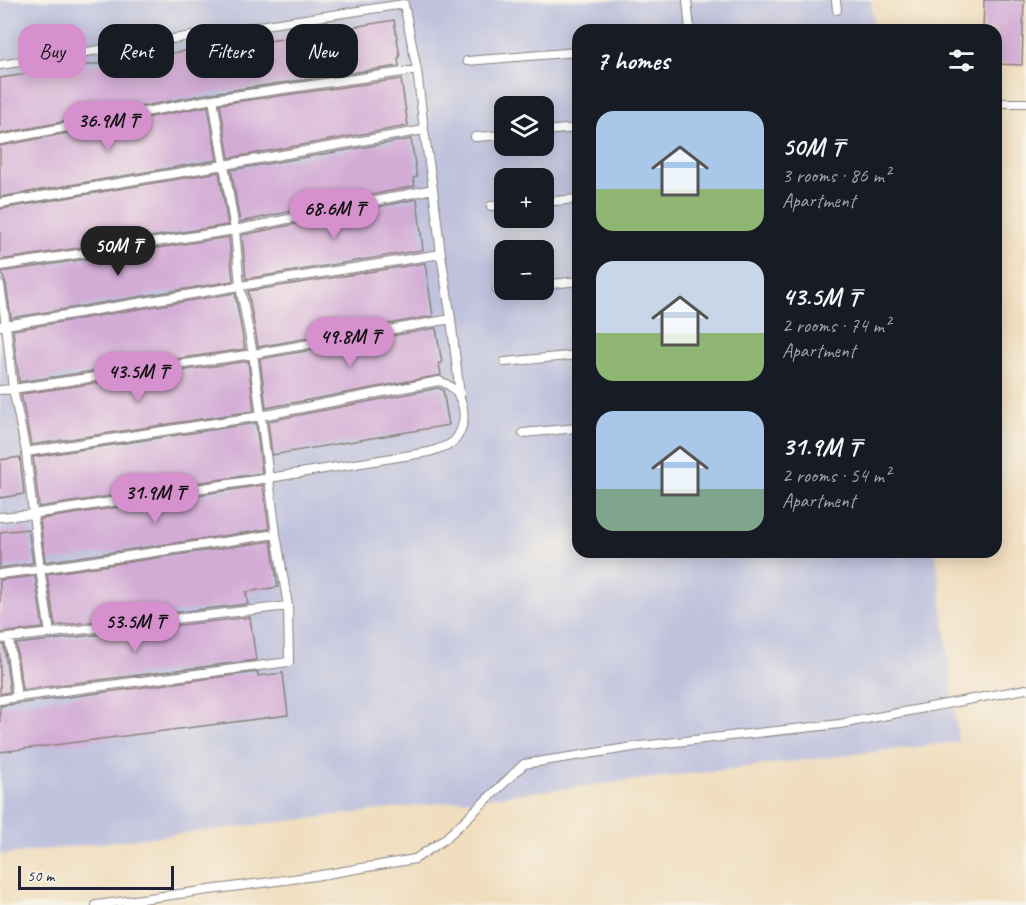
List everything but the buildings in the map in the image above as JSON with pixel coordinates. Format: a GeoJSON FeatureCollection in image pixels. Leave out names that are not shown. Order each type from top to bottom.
{"type":"FeatureCollection","features":[{"type":"Feature","properties":{"kind":"lane"},"geometry":{"type":"LineString","coordinates":[[687,0],[689,24]]}},
{"type":"Feature","properties":{"kind":"lane"},"geometry":{"type":"LineString","coordinates":[[836,0],[837,10]]}},
{"type":"Feature","properties":{"kind":"lane"},"geometry":{"type":"LineString","coordinates":[[0,64],[404,4],[417,70],[464,426],[454,442],[429,452],[33,514],[0,517]]}},
{"type":"Feature","properties":{"kind":"lane"},"geometry":{"type":"LineString","coordinates":[[467,61],[572,52]]}},
{"type":"Feature","properties":{"kind":"lane"},"geometry":{"type":"LineString","coordinates":[[0,140],[213,99],[417,70]]}},
{"type":"Feature","properties":{"kind":"lane"},"geometry":{"type":"LineString","coordinates":[[0,700],[290,662],[288,606],[276,534],[253,354],[240,286],[235,230],[213,99]]}},
{"type":"Feature","properties":{"kind":"lane"},"geometry":{"type":"LineString","coordinates":[[1002,103],[1026,103]]}},
{"type":"Feature","properties":{"kind":"lane"},"geometry":{"type":"LineString","coordinates":[[554,130],[572,129]]}},
{"type":"Feature","properties":{"kind":"lane"},"geometry":{"type":"LineString","coordinates":[[0,202],[424,130]]}},
{"type":"Feature","properties":{"kind":"lane"},"geometry":{"type":"LineString","coordinates":[[475,137],[494,136]]}},
{"type":"Feature","properties":{"kind":"lane"},"geometry":{"type":"LineString","coordinates":[[0,266],[235,230],[433,189]]}},
{"type":"Feature","properties":{"kind":"lane"},"geometry":{"type":"LineString","coordinates":[[554,201],[572,200]]}},
{"type":"Feature","properties":{"kind":"lane"},"geometry":{"type":"LineString","coordinates":[[3,325],[441,254]]}},
{"type":"Feature","properties":{"kind":"lane"},"geometry":{"type":"LineString","coordinates":[[554,284],[572,282]]}},
{"type":"Feature","properties":{"kind":"lane"},"geometry":{"type":"LineString","coordinates":[[0,285],[3,325],[26,452],[50,633]]}},
{"type":"Feature","properties":{"kind":"lane"},"geometry":{"type":"LineString","coordinates":[[0,390],[253,354],[451,319]]}},
{"type":"Feature","properties":{"kind":"lane"},"geometry":{"type":"LineString","coordinates":[[505,362],[572,356]]}},
{"type":"Feature","properties":{"kind":"lane"},"geometry":{"type":"LineString","coordinates":[[26,452],[261,416],[439,381],[451,384],[460,396]]}},
{"type":"Feature","properties":{"kind":"lane"},"geometry":{"type":"LineString","coordinates":[[523,433],[572,429]]}},
{"type":"Feature","properties":{"kind":"lane"},"geometry":{"type":"LineString","coordinates":[[0,574],[276,534]]}},
{"type":"Feature","properties":{"kind":"lane"},"geometry":{"type":"LineString","coordinates":[[17,697],[4,638],[288,606]]}},
{"type":"Feature","properties":{"kind":"lane"},"geometry":{"type":"LineString","coordinates":[[96,905],[315,876],[415,859],[445,839],[524,764],[651,745],[840,724],[1026,688]]}},
{"type":"Feature","properties":{"kind":"shaded area"},"geometry":{"type":"Polygon","coordinates":[[[0,0],[871,0],[873,24],[572,24],[572,558],[937,558],[958,742],[0,855],[0,0]]]}}]}
